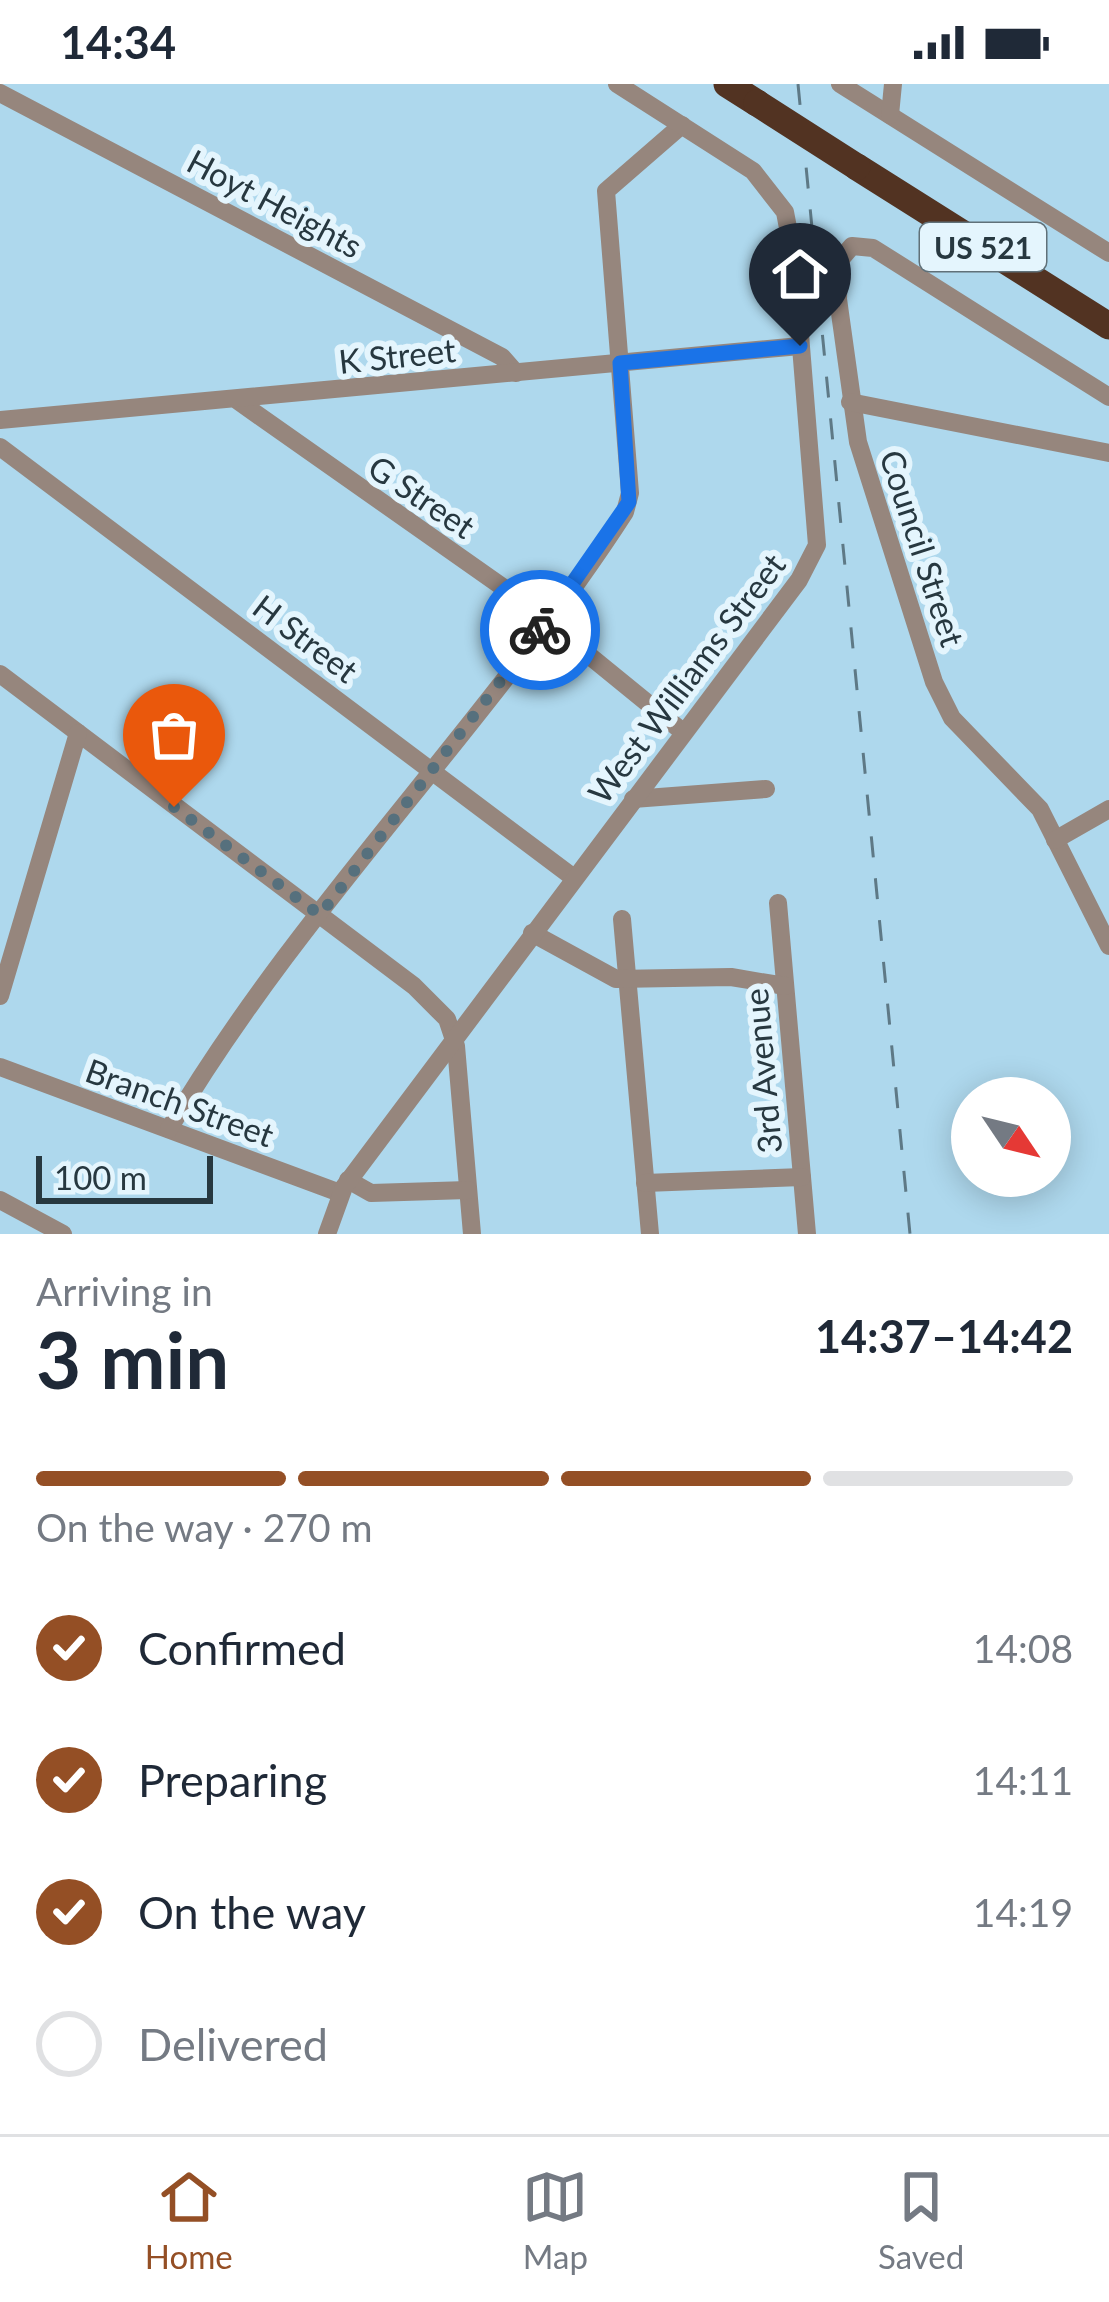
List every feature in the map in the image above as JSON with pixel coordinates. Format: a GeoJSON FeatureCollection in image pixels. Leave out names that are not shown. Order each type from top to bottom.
{"type":"FeatureCollection","features":[{"type":"Feature","properties":{"kind":"highway","name":"US 521"},"geometry":{"type":"LineString","coordinates":[[727,84],[1109,326]]}},
{"type":"Feature","properties":{"kind":"street","name":"West Williams Street"},"geometry":{"type":"LineString","coordinates":[[327,1234],[344,1187],[814,557],[818,532],[790,236],[779,200],[753,171],[616,84]]}},
{"type":"Feature","properties":{"kind":"street"},"geometry":{"type":"LineString","coordinates":[[840,84],[1109,253]]}},
{"type":"Feature","properties":{"kind":"street"},"geometry":{"type":"LineString","coordinates":[[890,115],[893,84]]}},
{"type":"Feature","properties":{"kind":"street","name":"Hoyt Heights"},"geometry":{"type":"LineString","coordinates":[[0,93],[502,358],[516,373]]}},
{"type":"Feature","properties":{"kind":"street"},"geometry":{"type":"LineString","coordinates":[[169,1129],[209,1062],[546,621],[629,502],[606,190],[682,125]]}},
{"type":"Feature","properties":{"kind":"street","name":"Council Street"},"geometry":{"type":"LineString","coordinates":[[1109,397],[873,248],[846,249],[837,271],[850,403],[882,520],[946,708],[1033,800],[1109,946]]}},
{"type":"Feature","properties":{"kind":"street","name":"K Street"},"geometry":{"type":"LineString","coordinates":[[0,420],[800,346]]}},
{"type":"Feature","properties":{"kind":"street","name":"G Street"},"geometry":{"type":"LineString","coordinates":[[238,401],[546,621],[683,732]]}},
{"type":"Feature","properties":{"kind":"street"},"geometry":{"type":"LineString","coordinates":[[850,403],[1109,453]]}},
{"type":"Feature","properties":{"kind":"street","name":"H Street"},"geometry":{"type":"LineString","coordinates":[[0,447],[574,878]]}},
{"type":"Feature","properties":{"kind":"street"},"geometry":{"type":"LineString","coordinates":[[0,674],[431,1002],[455,1038],[472,1234]]}},
{"type":"Feature","properties":{"kind":"street"},"geometry":{"type":"LineString","coordinates":[[0,996],[78,734]]}},
{"type":"Feature","properties":{"kind":"street"},"geometry":{"type":"LineString","coordinates":[[633,799],[766,789]]}},
{"type":"Feature","properties":{"kind":"street"},"geometry":{"type":"LineString","coordinates":[[1054,840],[1109,809]]}},
{"type":"Feature","properties":{"kind":"street","name":"3rd Avenue"},"geometry":{"type":"LineString","coordinates":[[778,903],[807,1234]]}},
{"type":"Feature","properties":{"kind":"street"},"geometry":{"type":"LineString","coordinates":[[622,919],[650,1234]]}},
{"type":"Feature","properties":{"kind":"street"},"geometry":{"type":"LineString","coordinates":[[532,933],[628,981],[731,977],[785,986]]}},
{"type":"Feature","properties":{"kind":"street","name":"Branch Street"},"geometry":{"type":"LineString","coordinates":[[0,1066],[344,1187],[371,1192],[468,1190]]}},
{"type":"Feature","properties":{"kind":"street"},"geometry":{"type":"LineString","coordinates":[[645,1184],[802,1177]]}},
{"type":"Feature","properties":{"kind":"street"},"geometry":{"type":"LineString","coordinates":[[0,1200],[63,1234]]}},
{"type":"Feature","properties":{"kind":"railway"},"geometry":{"type":"LineString","coordinates":[[798,84],[910,1234]]}},
{"type":"Feature","properties":{"kind":"way so far"},"geometry":{"type":"LineString","coordinates":[[174,807],[320,915],[540,630]]}},
{"type":"Feature","properties":{"kind":"route"},"geometry":{"type":"LineString","coordinates":[[540,630],[629,502],[620,363],[800,346]]}}]}
